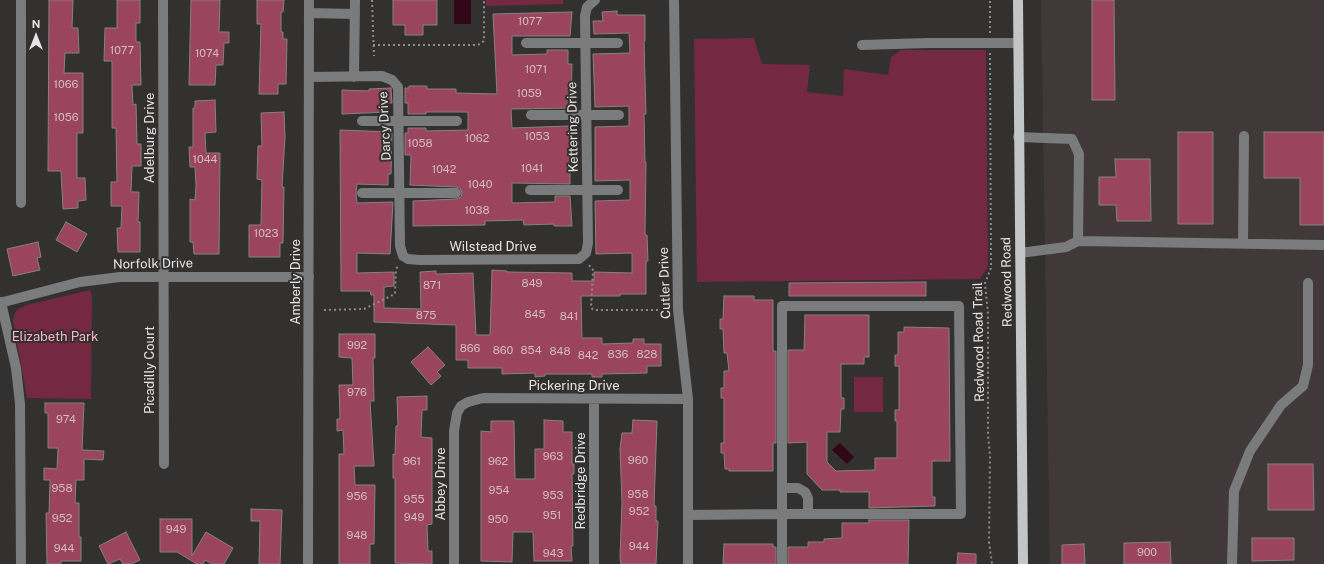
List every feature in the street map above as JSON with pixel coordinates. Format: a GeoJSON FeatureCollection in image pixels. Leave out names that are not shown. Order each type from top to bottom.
{"type":"FeatureCollection","features":[{"type":"Feature","properties":{"kind":"main road","name":"Redwood Road"},"geometry":{"type":"LineString","coordinates":[[1018,0],[1018,138],[1023,564]]}},
{"type":"Feature","properties":{"kind":"street"},"geometry":{"type":"LineString","coordinates":[[21,0],[21,203]]}},
{"type":"Feature","properties":{"kind":"street","name":"Adelburg Drive"},"geometry":{"type":"LineString","coordinates":[[163,0],[163,276]]}},
{"type":"Feature","properties":{"kind":"street","name":"Amberly Drive"},"geometry":{"type":"LineString","coordinates":[[308,564],[309,0]]}},
{"type":"Feature","properties":{"kind":"street"},"geometry":{"type":"LineString","coordinates":[[354,76],[355,0]]}},
{"type":"Feature","properties":{"kind":"street","name":"Kettering Drive"},"geometry":{"type":"LineString","coordinates":[[583,257],[588,243],[585,43],[586,11],[590,4],[595,0]]}},
{"type":"Feature","properties":{"kind":"street","name":"Cutler Drive"},"geometry":{"type":"LineString","coordinates":[[674,0],[678,310],[688,399],[688,564]]}},
{"type":"Feature","properties":{"kind":"street"},"geometry":{"type":"LineString","coordinates":[[309,14],[355,14]]}},
{"type":"Feature","properties":{"kind":"street"},"geometry":{"type":"LineString","coordinates":[[526,43],[618,43]]}},
{"type":"Feature","properties":{"kind":"street"},"geometry":{"type":"LineString","coordinates":[[862,45],[884,46],[903,43],[1018,43]]}},
{"type":"Feature","properties":{"kind":"street","name":"Darcy Drive"},"geometry":{"type":"LineString","coordinates":[[309,77],[382,76],[392,80],[398,88],[400,121],[400,246],[403,256]]}},
{"type":"Feature","properties":{"kind":"street"},"geometry":{"type":"LineString","coordinates":[[531,115],[619,115]]}},
{"type":"Feature","properties":{"kind":"street"},"geometry":{"type":"LineString","coordinates":[[362,121],[457,121]]}},
{"type":"Feature","properties":{"kind":"street"},"geometry":{"type":"LineString","coordinates":[[1243,244],[1244,136]]}},
{"type":"Feature","properties":{"kind":"street"},"geometry":{"type":"LineString","coordinates":[[1018,138],[1072,139],[1079,154],[1078,241]]}},
{"type":"Feature","properties":{"kind":"street"},"geometry":{"type":"LineString","coordinates":[[530,190],[618,190]]}},
{"type":"Feature","properties":{"kind":"street"},"geometry":{"type":"LineString","coordinates":[[362,193],[456,193]]}},
{"type":"Feature","properties":{"kind":"street"},"geometry":{"type":"LineString","coordinates":[[1020,253],[1066,247],[1078,241],[1324,245]]}},
{"type":"Feature","properties":{"kind":"street","name":"Wilstead Drive"},"geometry":{"type":"LineString","coordinates":[[403,256],[408,259],[420,260],[570,260],[583,257]]}},
{"type":"Feature","properties":{"kind":"street","name":"Norfolk Drive"},"geometry":{"type":"LineString","coordinates":[[0,302],[100,278],[163,276],[309,277]]}},
{"type":"Feature","properties":{"kind":"street","name":"Picadilly Court"},"geometry":{"type":"LineString","coordinates":[[163,276],[164,464]]}},
{"type":"Feature","properties":{"kind":"street"},"geometry":{"type":"LineString","coordinates":[[1232,564],[1234,491],[1250,451],[1281,405],[1303,386],[1308,365],[1308,282]]}},
{"type":"Feature","properties":{"kind":"street"},"geometry":{"type":"LineString","coordinates":[[0,302],[16,368],[20,404],[21,564]]}},
{"type":"Feature","properties":{"kind":"street"},"geometry":{"type":"LineString","coordinates":[[688,515],[782,514],[960,514],[959,306],[782,306],[782,488],[782,514],[782,564]]}},
{"type":"Feature","properties":{"kind":"street","name":"Pickering Drive"},"geometry":{"type":"LineString","coordinates":[[461,406],[468,402],[483,398],[688,399]]}},
{"type":"Feature","properties":{"kind":"street","name":"Redbridge Drive"},"geometry":{"type":"LineString","coordinates":[[594,399],[594,564]]}},
{"type":"Feature","properties":{"kind":"street","name":"Abbey Drive"},"geometry":{"type":"LineString","coordinates":[[454,564],[454,431],[457,413],[461,406]]}},
{"type":"Feature","properties":{"kind":"street"},"geometry":{"type":"LineString","coordinates":[[782,488],[798,488],[806,492],[808,498],[808,514]]}},
{"type":"Feature","properties":{"kind":"path"},"geometry":{"type":"LineString","coordinates":[[372,0],[374,56]]}},
{"type":"Feature","properties":{"kind":"path"},"geometry":{"type":"LineString","coordinates":[[373,45],[478,45],[484,41],[484,0]]}},
{"type":"Feature","properties":{"kind":"path","name":"Redwood Road Trail"},"geometry":{"type":"LineString","coordinates":[[990,0],[991,268],[985,283],[988,314],[988,436],[990,456],[989,542],[992,564]]}},
{"type":"Feature","properties":{"kind":"path"},"geometry":{"type":"LineString","coordinates":[[324,310],[364,309],[395,294],[396,269]]}},
{"type":"Feature","properties":{"kind":"path"},"geometry":{"type":"LineString","coordinates":[[593,270],[591,308],[594,310],[661,310]]}},
{"type":"Feature","properties":{"kind":"shaded area"},"geometry":{"type":"Polygon","coordinates":[[[454,0],[471,0],[471,24],[454,24],[454,0]]]}},
{"type":"Feature","properties":{"kind":"shaded area"},"geometry":{"type":"Polygon","coordinates":[[[1041,0],[1324,0],[1324,564],[1050,564],[1041,0]]]}},
{"type":"Feature","properties":{"kind":"shaded area"},"geometry":{"type":"Polygon","coordinates":[[[840,443],[854,457],[847,464],[832,450],[840,443]]]}},
{"type":"Feature","properties":{"kind":"green space"},"geometry":{"type":"Polygon","coordinates":[[[486,0],[563,0],[563,4],[486,6],[486,0]]]}},
{"type":"Feature","properties":{"kind":"green space"},"geometry":{"type":"Polygon","coordinates":[[[754,38],[762,64],[810,65],[807,92],[843,96],[844,69],[888,75],[891,57],[901,50],[986,50],[988,267],[980,279],[697,282],[694,39],[754,38]]]}},
{"type":"Feature","properties":{"kind":"green space","name":"Elizabeth Park"},"geometry":{"type":"Polygon","coordinates":[[[90,290],[92,296],[91,399],[27,398],[13,320],[16,311],[27,305],[90,290]]]}},
{"type":"Feature","properties":{"kind":"green space"},"geometry":{"type":"Polygon","coordinates":[[[854,377],[883,377],[883,412],[854,412],[854,377]]]}},
{"type":"Feature","properties":{"kind":"building"},"geometry":{"type":"Polygon","coordinates":[[[49,0],[73,0],[72,28],[78,28],[79,53],[65,53],[64,73],[83,73],[83,133],[77,133],[77,178],[85,178],[86,200],[78,201],[78,208],[63,209],[61,171],[48,171],[49,0]]]}},
{"type":"Feature","properties":{"kind":"building"},"geometry":{"type":"Polygon","coordinates":[[[117,0],[140,0],[140,23],[136,23],[136,42],[140,42],[141,85],[132,85],[133,105],[136,104],[137,144],[141,144],[141,166],[132,166],[131,192],[139,192],[138,222],[140,222],[140,252],[118,252],[117,228],[121,228],[122,206],[111,206],[111,182],[117,182],[116,128],[112,128],[112,61],[104,61],[105,28],[117,28],[117,0]]]}},
{"type":"Feature","properties":{"kind":"building"},"geometry":{"type":"Polygon","coordinates":[[[191,0],[220,0],[219,32],[229,32],[229,43],[224,43],[223,65],[216,65],[215,85],[189,85],[191,0]]]}},
{"type":"Feature","properties":{"kind":"building"},"geometry":{"type":"Polygon","coordinates":[[[257,0],[284,0],[283,12],[281,12],[281,32],[283,32],[283,39],[287,39],[286,84],[278,84],[278,94],[259,94],[261,24],[257,24],[257,0]]]}},
{"type":"Feature","properties":{"kind":"building"},"geometry":{"type":"Polygon","coordinates":[[[393,0],[437,0],[437,25],[423,25],[423,35],[405,35],[405,25],[393,25],[393,0]]]}},
{"type":"Feature","properties":{"kind":"building"},"geometry":{"type":"Polygon","coordinates":[[[1092,0],[1114,0],[1115,100],[1092,100],[1092,0]]]}},
{"type":"Feature","properties":{"kind":"building"},"geometry":{"type":"Polygon","coordinates":[[[617,11],[617,15],[645,15],[645,235],[647,235],[648,261],[646,261],[646,294],[581,296],[582,338],[602,338],[602,344],[633,343],[633,339],[644,339],[644,344],[661,344],[661,366],[647,366],[647,373],[602,374],[602,377],[592,377],[592,374],[545,374],[545,376],[535,377],[535,373],[502,374],[502,368],[468,368],[468,360],[456,360],[456,325],[374,322],[374,295],[371,295],[370,291],[341,291],[340,130],[392,132],[391,174],[388,174],[388,185],[357,184],[356,193],[357,203],[393,202],[390,254],[357,253],[357,273],[394,272],[394,286],[384,287],[384,308],[421,309],[420,272],[436,271],[436,274],[473,273],[476,335],[490,335],[492,270],[507,272],[572,273],[572,281],[594,281],[594,272],[632,273],[632,253],[596,254],[595,201],[630,200],[630,180],[595,181],[595,127],[629,126],[629,106],[595,107],[593,54],[630,53],[629,33],[594,34],[593,21],[603,21],[602,12],[617,11]]]}},
{"type":"Feature","properties":{"kind":"building"},"geometry":{"type":"Polygon","coordinates":[[[572,12],[570,36],[512,36],[512,55],[547,54],[547,50],[568,50],[568,64],[572,64],[571,108],[511,109],[512,128],[569,126],[569,137],[572,137],[573,159],[573,172],[570,172],[570,184],[512,183],[512,203],[555,202],[555,196],[570,196],[572,226],[554,226],[554,224],[524,225],[523,220],[485,221],[485,225],[413,226],[413,201],[456,199],[461,197],[462,193],[460,188],[456,187],[410,185],[411,155],[405,155],[405,133],[408,133],[408,128],[426,128],[426,131],[468,130],[468,112],[426,112],[426,114],[408,114],[408,103],[405,103],[405,88],[409,88],[409,86],[427,86],[427,89],[456,89],[456,93],[497,94],[493,14],[572,12]]]}},
{"type":"Feature","properties":{"kind":"building"},"geometry":{"type":"Polygon","coordinates":[[[391,88],[392,103],[388,103],[388,112],[342,114],[342,90],[369,91],[369,89],[391,88]]]}},
{"type":"Feature","properties":{"kind":"building"},"geometry":{"type":"Polygon","coordinates":[[[215,100],[216,132],[205,133],[206,153],[220,153],[219,254],[194,254],[193,242],[190,242],[190,199],[195,200],[196,186],[195,167],[190,167],[189,147],[193,147],[193,108],[195,108],[195,101],[215,100]]]}},
{"type":"Feature","properties":{"kind":"building"},"geometry":{"type":"Polygon","coordinates":[[[284,112],[285,137],[282,187],[284,187],[283,243],[280,243],[280,257],[249,257],[249,225],[261,225],[262,180],[257,179],[258,146],[262,146],[261,113],[284,112]]]}},
{"type":"Feature","properties":{"kind":"building"},"geometry":{"type":"Polygon","coordinates":[[[1178,132],[1213,132],[1213,224],[1178,224],[1178,132]]]}},
{"type":"Feature","properties":{"kind":"building"},"geometry":{"type":"Polygon","coordinates":[[[1264,132],[1324,132],[1324,225],[1300,225],[1300,178],[1264,178],[1264,132]]]}},
{"type":"Feature","properties":{"kind":"building"},"geometry":{"type":"Polygon","coordinates":[[[1115,159],[1150,159],[1151,221],[1117,221],[1116,205],[1099,205],[1099,177],[1116,177],[1115,159]]]}},
{"type":"Feature","properties":{"kind":"building"},"geometry":{"type":"Polygon","coordinates":[[[66,222],[87,234],[77,252],[56,240],[66,222]]]}},
{"type":"Feature","properties":{"kind":"building"},"geometry":{"type":"Polygon","coordinates":[[[38,242],[41,257],[37,258],[40,270],[13,276],[7,249],[38,242]]]}},
{"type":"Feature","properties":{"kind":"building"},"geometry":{"type":"Polygon","coordinates":[[[926,282],[926,296],[789,296],[789,283],[926,282]]]}},
{"type":"Feature","properties":{"kind":"building"},"geometry":{"type":"Polygon","coordinates":[[[724,296],[754,296],[754,300],[773,300],[773,351],[776,351],[776,443],[773,443],[773,471],[729,471],[729,469],[725,469],[724,453],[721,453],[721,443],[724,443],[724,398],[721,398],[721,388],[724,388],[724,371],[729,371],[727,353],[724,353],[723,329],[720,329],[720,319],[723,319],[724,296]]]}},
{"type":"Feature","properties":{"kind":"building"},"geometry":{"type":"Polygon","coordinates":[[[805,315],[869,315],[869,357],[864,357],[864,364],[841,364],[841,398],[844,398],[844,409],[841,409],[840,432],[827,432],[827,462],[836,471],[875,470],[875,458],[897,458],[897,421],[895,421],[895,410],[899,410],[899,366],[895,366],[895,355],[898,355],[898,332],[904,332],[904,327],[949,328],[950,461],[932,461],[932,497],[935,497],[935,506],[869,508],[869,492],[840,492],[840,490],[822,490],[807,474],[807,442],[788,443],[788,350],[804,350],[805,315]]]}},
{"type":"Feature","properties":{"kind":"building"},"geometry":{"type":"Polygon","coordinates":[[[339,334],[375,334],[375,358],[373,358],[374,401],[370,401],[374,466],[354,466],[355,485],[375,485],[374,544],[370,544],[370,564],[339,564],[339,454],[344,454],[343,430],[337,431],[337,419],[340,419],[339,385],[353,385],[352,358],[339,357],[339,334]]]}},
{"type":"Feature","properties":{"kind":"building"},"geometry":{"type":"Polygon","coordinates":[[[428,347],[445,365],[437,372],[441,376],[431,385],[411,362],[428,347]]]}},
{"type":"Feature","properties":{"kind":"building"},"geometry":{"type":"Polygon","coordinates":[[[427,396],[427,410],[422,410],[421,437],[432,438],[432,524],[427,525],[428,551],[432,551],[432,564],[395,563],[395,478],[393,478],[393,454],[395,455],[396,426],[398,426],[397,397],[427,396]]]}},
{"type":"Feature","properties":{"kind":"building"},"geometry":{"type":"Polygon","coordinates":[[[45,403],[84,403],[82,450],[104,451],[103,460],[84,459],[84,480],[76,480],[75,503],[79,503],[81,561],[61,561],[61,564],[47,564],[46,513],[49,513],[50,480],[44,480],[44,468],[57,469],[58,448],[48,448],[48,413],[45,413],[45,403]]]}},
{"type":"Feature","properties":{"kind":"building"},"geometry":{"type":"Polygon","coordinates":[[[544,420],[563,421],[563,432],[572,432],[572,464],[574,464],[574,474],[572,474],[572,561],[534,561],[533,532],[513,532],[512,562],[481,561],[481,431],[491,432],[491,421],[514,421],[515,479],[535,479],[535,449],[544,449],[544,420]]]}},
{"type":"Feature","properties":{"kind":"building"},"geometry":{"type":"Polygon","coordinates":[[[633,420],[657,421],[654,506],[656,506],[656,521],[658,521],[656,564],[621,564],[620,558],[622,502],[620,449],[622,433],[632,433],[633,420]]]}},
{"type":"Feature","properties":{"kind":"building"},"geometry":{"type":"Polygon","coordinates":[[[1268,464],[1313,464],[1314,510],[1268,510],[1268,464]]]}},
{"type":"Feature","properties":{"kind":"building"},"geometry":{"type":"Polygon","coordinates":[[[251,509],[282,510],[280,564],[259,564],[260,521],[251,521],[251,509]]]}},
{"type":"Feature","properties":{"kind":"building"},"geometry":{"type":"Polygon","coordinates":[[[160,519],[192,519],[192,556],[206,532],[233,548],[224,564],[212,564],[205,560],[203,564],[197,564],[177,552],[160,552],[160,519]]]}},
{"type":"Feature","properties":{"kind":"building"},"geometry":{"type":"Polygon","coordinates":[[[869,520],[909,520],[908,564],[788,564],[788,547],[808,547],[808,542],[824,542],[824,539],[842,538],[842,523],[869,523],[869,520]]]}},
{"type":"Feature","properties":{"kind":"building"},"geometry":{"type":"Polygon","coordinates":[[[126,532],[140,560],[131,564],[123,564],[120,559],[108,564],[99,546],[126,532]]]}},
{"type":"Feature","properties":{"kind":"building"},"geometry":{"type":"Polygon","coordinates":[[[1252,538],[1294,538],[1294,560],[1252,561],[1252,538]]]}},
{"type":"Feature","properties":{"kind":"building"},"geometry":{"type":"Polygon","coordinates":[[[1170,542],[1171,564],[1124,564],[1124,543],[1170,542]]]}},
{"type":"Feature","properties":{"kind":"building"},"geometry":{"type":"Polygon","coordinates":[[[724,544],[773,544],[773,547],[776,547],[776,564],[723,564],[724,544]]]}},
{"type":"Feature","properties":{"kind":"building"},"geometry":{"type":"Polygon","coordinates":[[[1084,544],[1085,564],[1062,564],[1062,545],[1084,544]]]}},
{"type":"Feature","properties":{"kind":"building"},"geometry":{"type":"Polygon","coordinates":[[[958,553],[976,554],[976,564],[957,564],[958,553]]]}}]}
